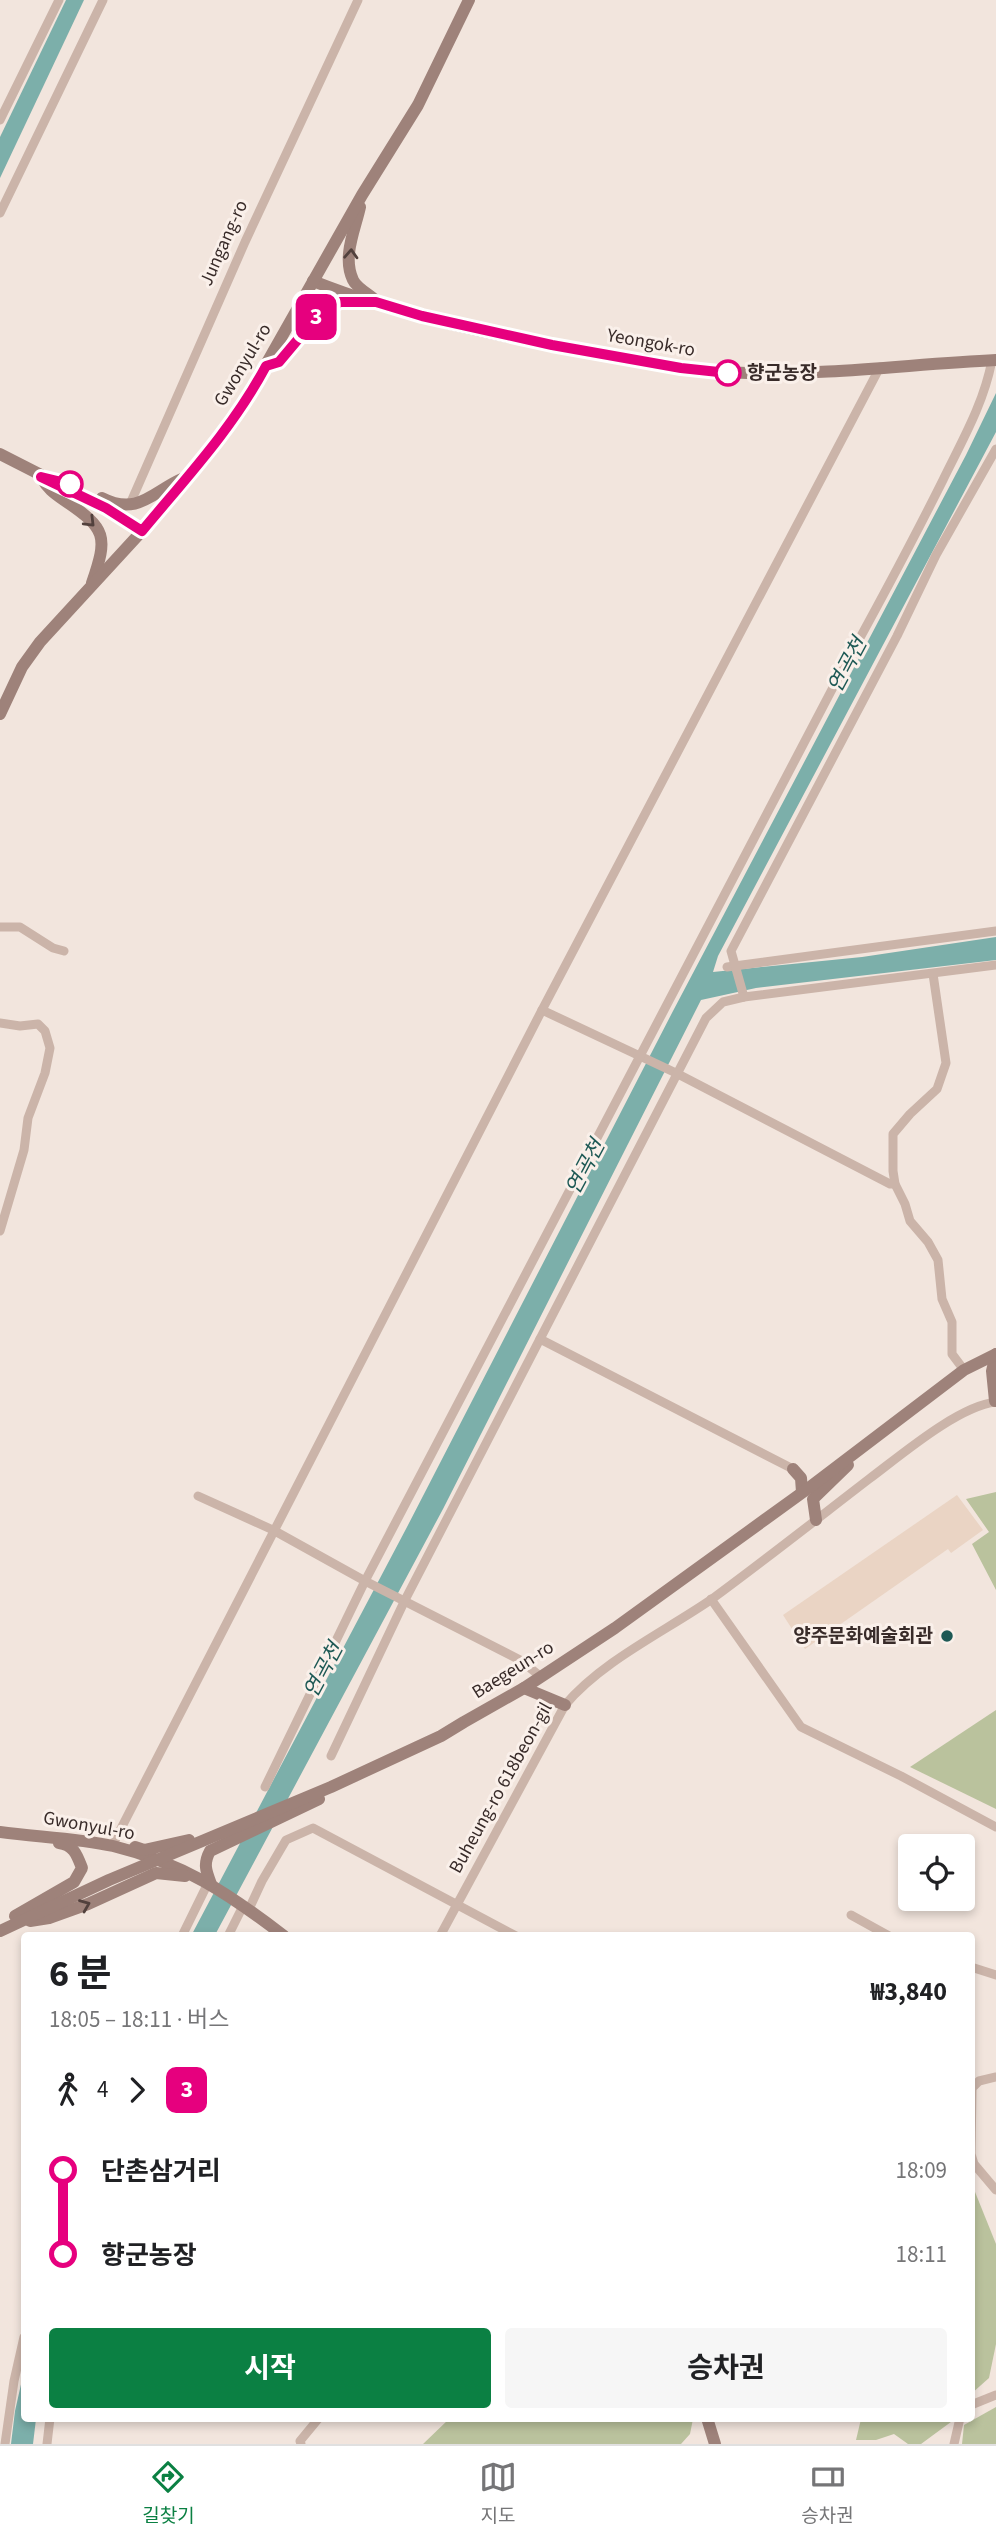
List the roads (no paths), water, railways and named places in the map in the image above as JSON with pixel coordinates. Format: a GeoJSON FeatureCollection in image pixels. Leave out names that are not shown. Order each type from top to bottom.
{"type":"FeatureCollection","features":[{"type":"Feature","properties":{"kind":"main road","name":"Gwonyul-ro"},"geometry":{"type":"LineString","coordinates":[[0,714],[22,667],[40,642],[142,531],[188,477],[243,405],[362,195],[418,105],[469,0]]}},
{"type":"Feature","properties":{"kind":"main road"},"geometry":{"type":"LineString","coordinates":[[362,195],[349,251],[350,264],[353,282],[376,302]]}},
{"type":"Feature","properties":{"kind":"main road","name":"Yeongok-ro"},"geometry":{"type":"LineString","coordinates":[[313,281],[376,302],[506,336],[708,372],[801,373],[994,360]]}},
{"type":"Feature","properties":{"kind":"main road"},"geometry":{"type":"LineString","coordinates":[[266,366],[279,362],[315,318],[332,305],[340,302],[376,302]]}},
{"type":"Feature","properties":{"kind":"main road"},"geometry":{"type":"LineString","coordinates":[[0,454],[106,508],[142,531]]}},
{"type":"Feature","properties":{"kind":"main road"},"geometry":{"type":"LineString","coordinates":[[41,477],[70,484],[113,503],[130,504],[148,500],[171,484],[188,477]]}},
{"type":"Feature","properties":{"kind":"main road"},"geometry":{"type":"LineString","coordinates":[[41,477],[48,489],[97,526],[102,537],[100,558],[90,589]]}},
{"type":"Feature","properties":{"kind":"main road"},"geometry":{"type":"LineString","coordinates":[[995,1402],[992,1371],[996,1354]]}},
{"type":"Feature","properties":{"kind":"main road","name":"Baegeun-ro"},"geometry":{"type":"LineString","coordinates":[[0,1929],[157,1859],[233,1834],[244,1825],[310,1800],[354,1776],[441,1736],[524,1688],[615,1628],[964,1370],[996,1354]]}},
{"type":"Feature","properties":{"kind":"main road"},"geometry":{"type":"LineString","coordinates":[[816,1520],[813,1499],[877,1435]]}},
{"type":"Feature","properties":{"kind":"main road"},"geometry":{"type":"LineString","coordinates":[[793,1469],[801,1478],[799,1494],[816,1520]]}},
{"type":"Feature","properties":{"kind":"main road"},"geometry":{"type":"LineString","coordinates":[[524,1688],[565,1705]]}},
{"type":"Feature","properties":{"kind":"main road"},"geometry":{"type":"LineString","coordinates":[[20,1922],[49,1918],[156,1873],[208,1883],[205,1860],[210,1851],[233,1834],[310,1800]]}},
{"type":"Feature","properties":{"kind":"main road"},"geometry":{"type":"LineString","coordinates":[[0,1832],[45,1842],[63,1843],[72,1847],[82,1868],[74,1882],[3,1922],[0,1929]]}},
{"type":"Feature","properties":{"kind":"main road","name":"Gwonyul-ro"},"geometry":{"type":"LineString","coordinates":[[0,1832],[113,1844],[157,1859],[208,1883],[246,1908]]}},
{"type":"Feature","properties":{"kind":"main road"},"geometry":{"type":"LineString","coordinates":[[113,1844],[144,1850],[233,1834]]}},
{"type":"Feature","properties":{"kind":"main road"},"geometry":{"type":"LineString","coordinates":[[246,1908],[279,1932]]}},
{"type":"Feature","properties":{"kind":"main road"},"geometry":{"type":"LineString","coordinates":[[708,2422],[715,2444]]}},
{"type":"Feature","properties":{"kind":"street"},"geometry":{"type":"LineString","coordinates":[[0,120],[59,0]]}},
{"type":"Feature","properties":{"kind":"street"},"geometry":{"type":"LineString","coordinates":[[0,213],[103,0]]}},
{"type":"Feature","properties":{"kind":"street","name":"Jungang-ro"},"geometry":{"type":"LineString","coordinates":[[130,504],[245,242],[358,0]]}},
{"type":"Feature","properties":{"kind":"street"},"geometry":{"type":"LineString","coordinates":[[265,1787],[365,1581],[907,553],[977,411],[994,360]]}},
{"type":"Feature","properties":{"kind":"street"},"geometry":{"type":"LineString","coordinates":[[113,1844],[542,1010],[880,367]]}},
{"type":"Feature","properties":{"kind":"street"},"geometry":{"type":"LineString","coordinates":[[744,997],[732,966],[731,951],[897,636],[936,555],[996,449]]}},
{"type":"Feature","properties":{"kind":"street"},"geometry":{"type":"LineString","coordinates":[[0,928],[20,927],[53,948],[65,951]]}},
{"type":"Feature","properties":{"kind":"street"},"geometry":{"type":"LineString","coordinates":[[732,966],[996,931]]}},
{"type":"Feature","properties":{"kind":"street"},"geometry":{"type":"LineString","coordinates":[[331,1756],[405,1601],[706,1018],[723,1002],[744,997],[996,965]]}},
{"type":"Feature","properties":{"kind":"street"},"geometry":{"type":"LineString","coordinates":[[933,974],[946,1063],[937,1089],[893,1134],[895,1184],[910,1221],[928,1242],[938,1260],[942,1299],[952,1322],[952,1354],[964,1370]]}},
{"type":"Feature","properties":{"kind":"street"},"geometry":{"type":"LineString","coordinates":[[542,1010],[676,1073],[890,1184],[895,1184]]}},
{"type":"Feature","properties":{"kind":"street"},"geometry":{"type":"LineString","coordinates":[[0,1023],[20,1026],[38,1024],[46,1031],[50,1048],[45,1073],[28,1118],[24,1150],[0,1231]]}},
{"type":"Feature","properties":{"kind":"street"},"geometry":{"type":"LineString","coordinates":[[540,1339],[793,1469]]}},
{"type":"Feature","properties":{"kind":"street","name":"Buheung-ro 618beon-gil"},"geometry":{"type":"LineString","coordinates":[[442,1932],[565,1705],[576,1693],[602,1671],[711,1599],[936,1429],[985,1404],[995,1402]]}},
{"type":"Feature","properties":{"kind":"street"},"geometry":{"type":"LineString","coordinates":[[198,1496],[273,1530],[365,1581],[520,1660],[540,1676]]}},
{"type":"Feature","properties":{"kind":"street"},"geometry":{"type":"LineString","coordinates":[[711,1599],[801,1727],[996,1827]]}},
{"type":"Feature","properties":{"kind":"street"},"geometry":{"type":"LineString","coordinates":[[231,1932],[286,1840],[313,1828],[508,1932]]}},
{"type":"Feature","properties":{"kind":"street"},"geometry":{"type":"LineString","coordinates":[[184,1932],[208,1883]]}},
{"type":"Feature","properties":{"kind":"street"},"geometry":{"type":"LineString","coordinates":[[852,1915],[881,1932]]}},
{"type":"Feature","properties":{"kind":"street"},"geometry":{"type":"LineString","coordinates":[[975,1968],[996,1975]]}},
{"type":"Feature","properties":{"kind":"street"},"geometry":{"type":"LineString","coordinates":[[975,2085],[979,2081],[996,2077]]}},
{"type":"Feature","properties":{"kind":"street"},"geometry":{"type":"LineString","coordinates":[[975,2165],[996,2190]]}},
{"type":"Feature","properties":{"kind":"street"},"geometry":{"type":"LineString","coordinates":[[5,2444],[21,2350]]}},
{"type":"Feature","properties":{"kind":"street"},"geometry":{"type":"LineString","coordinates":[[975,2403],[996,2395]]}},
{"type":"Feature","properties":{"kind":"street"},"geometry":{"type":"LineString","coordinates":[[47,2444],[50,2422]]}},
{"type":"Feature","properties":{"kind":"street"},"geometry":{"type":"LineString","coordinates":[[301,2444],[300,2441],[316,2422]]}},
{"type":"Feature","properties":{"kind":"street"},"geometry":{"type":"LineString","coordinates":[[954,2444],[959,2422]]}},
{"type":"Feature","properties":{"kind":"water"},"geometry":{"type":"Polygon","coordinates":[[[66,0],[84,0],[0,178],[0,137],[66,0]]]}},
{"type":"Feature","properties":{"kind":"water"},"geometry":{"type":"Polygon","coordinates":[[[996,393],[996,432],[718,956],[713,972],[862,957],[996,937],[996,960],[756,988],[701,1000],[443,1509],[217,1932],[193,1932],[407,1527],[673,1011],[966,455],[996,393]]]}},
{"type":"Feature","properties":{"kind":"water"},"geometry":{"type":"Polygon","coordinates":[[[21,2384],[21,2422],[36,2422],[33,2444],[11,2444],[21,2384]]]}},
{"type":"Feature","properties":{"kind":"place","name":"향군농장"},"geometry":{"type":"Point","coordinates":[728,373]}},
{"type":"Feature","properties":{"kind":"place","name":"양주문화예술회관"},"geometry":{"type":"Point","coordinates":[947,1636]}},
{"type":"Feature","properties":{"kind":"water label","name":"연곡천"},"geometry":{"type":"Point","coordinates":[847,665]}},
{"type":"Feature","properties":{"kind":"water label","name":"연곡천"},"geometry":{"type":"Point","coordinates":[585,1167]}},
{"type":"Feature","properties":{"kind":"water label","name":"연곡천"},"geometry":{"type":"Point","coordinates":[323,1670]}}]}
